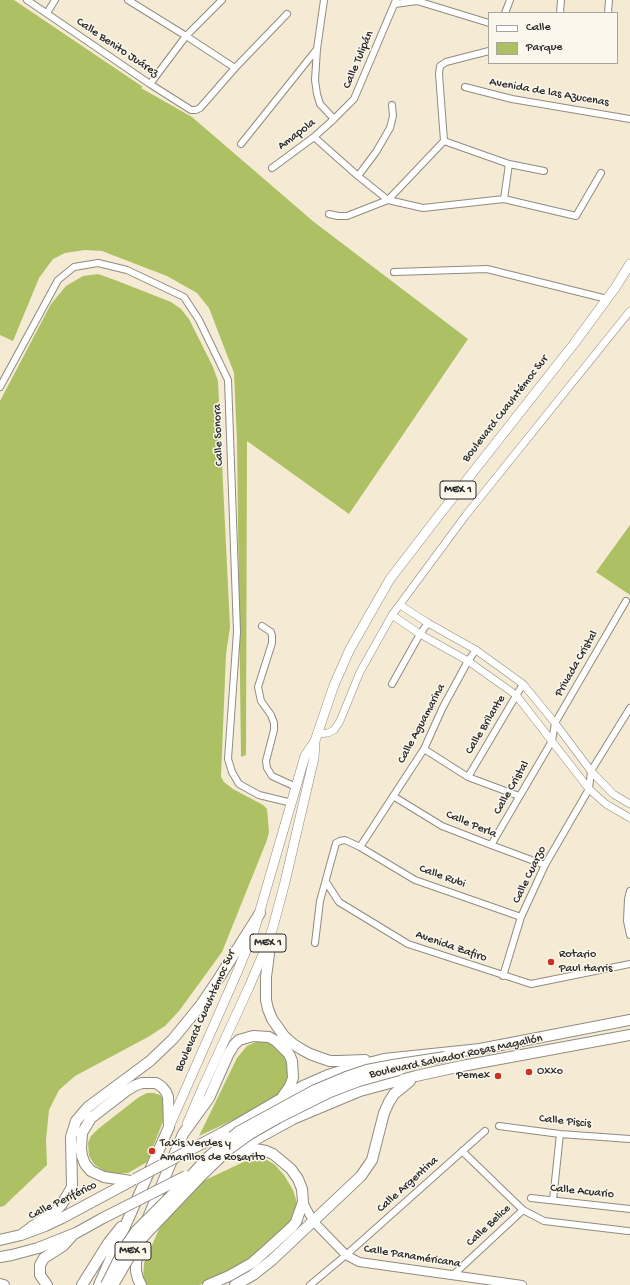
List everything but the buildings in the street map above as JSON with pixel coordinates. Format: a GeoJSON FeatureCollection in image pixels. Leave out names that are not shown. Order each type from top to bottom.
{"type":"FeatureCollection","features":[{"type":"Feature","properties":{"kind":"highway"},"geometry":{"type":"LineString","coordinates":[[21,1235],[55,1212],[62,1204],[72,1187],[71,1137],[76,1121],[88,1107],[164,1049],[200,1006],[230,962],[260,913]]}},
{"type":"Feature","properties":{"kind":"highway"},"geometry":{"type":"LineString","coordinates":[[267,945],[269,954],[266,977],[266,1000],[272,1019],[284,1036],[293,1044],[310,1054],[330,1061],[384,1059]]}},
{"type":"Feature","properties":{"kind":"highway","name":"Boulevard Salvador Rosas Magallón"},"geometry":{"type":"LineString","coordinates":[[224,1132],[303,1086],[328,1075],[384,1059],[480,1048],[630,1020]]}},
{"type":"Feature","properties":{"kind":"highway","name":"Boulevard Salvador Rosas Magallón"},"geometry":{"type":"LineString","coordinates":[[76,1233],[212,1163],[293,1119],[360,1091],[416,1076],[630,1035]]}},
{"type":"Feature","properties":{"kind":"highway"},"geometry":{"type":"LineString","coordinates":[[183,1134],[209,1098],[234,1045],[239,1040],[245,1038],[261,1036],[276,1040],[289,1054],[292,1061],[293,1078],[290,1086],[284,1095],[268,1106]]}},
{"type":"Feature","properties":{"kind":"highway"},"geometry":{"type":"LineString","coordinates":[[113,1285],[130,1254],[156,1223],[219,1157],[250,1134],[330,1092],[359,1080],[445,1060],[480,1048]]}},
{"type":"Feature","properties":{"kind":"highway"},"geometry":{"type":"LineString","coordinates":[[106,1285],[125,1247],[136,1231],[208,1157],[238,1132],[316,1090],[367,1070],[393,1064],[445,1060],[485,1062]]}},
{"type":"Feature","properties":{"kind":"highway"},"geometry":{"type":"LineString","coordinates":[[235,1285],[253,1275],[272,1260],[352,1185],[368,1167],[372,1160],[384,1113],[389,1102],[397,1090],[416,1076]]}},
{"type":"Feature","properties":{"kind":"highway"},"geometry":{"type":"LineString","coordinates":[[133,1180],[104,1177],[91,1171],[85,1164],[81,1148],[81,1140],[86,1124],[95,1114],[126,1091],[134,1086],[149,1083],[162,1087],[166,1092],[168,1097],[169,1127]]}},
{"type":"Feature","properties":{"kind":"highway","name":"Boulevard Cuauhtémoc Sur"},"geometry":{"type":"LineString","coordinates":[[99,1285],[169,1127]]}},
{"type":"Feature","properties":{"kind":"highway","name":"Calle Periférico"},"geometry":{"type":"LineString","coordinates":[[0,1240],[21,1235],[62,1218],[224,1132]]}},
{"type":"Feature","properties":{"kind":"highway","name":"Boulevard Cuauhtémoc Sur"},"geometry":{"type":"LineString","coordinates":[[117,1285],[183,1134]]}},
{"type":"Feature","properties":{"kind":"highway"},"geometry":{"type":"LineString","coordinates":[[208,1285],[229,1276],[252,1263],[281,1238],[296,1222],[303,1202],[302,1189],[298,1179],[291,1169],[273,1154],[266,1151],[255,1150],[238,1153],[212,1163]]}},
{"type":"Feature","properties":{"kind":"highway"},"geometry":{"type":"LineString","coordinates":[[141,1285],[136,1271],[136,1262],[148,1217]]}},
{"type":"Feature","properties":{"kind":"highway"},"geometry":{"type":"LineString","coordinates":[[82,1285],[109,1242],[128,1220]]}},
{"type":"Feature","properties":{"kind":"highway"},"geometry":{"type":"LineString","coordinates":[[0,1257],[38,1248],[76,1233]]}},
{"type":"Feature","properties":{"kind":"highway"},"geometry":{"type":"LineString","coordinates":[[47,1285],[40,1276],[40,1265],[44,1258],[63,1246],[76,1233]]}},
{"type":"Feature","properties":{"kind":"highway"},"geometry":{"type":"LineString","coordinates":[[0,1284],[4,1285]]}},
{"type":"Feature","properties":{"kind":"main road","name":"Boulevard Cuauhtémoc Sur"},"geometry":{"type":"LineString","coordinates":[[169,1127],[246,954],[260,913],[305,756],[316,738],[334,685],[350,649],[390,579],[573,345],[607,299],[630,264]]}},
{"type":"Feature","properties":{"kind":"main road","name":"Boulevard Cuauhtémoc Sur"},"geometry":{"type":"LineString","coordinates":[[183,1134],[267,945],[280,906],[314,758],[316,738]]}},
{"type":"Feature","properties":{"kind":"main road","name":"Calle Panaméricana"},"geometry":{"type":"LineString","coordinates":[[303,1202],[313,1220],[346,1255],[359,1262],[454,1275],[487,1283],[522,1285]]}},
{"type":"Feature","properties":{"kind":"main road"},"geometry":{"type":"LineString","coordinates":[[296,1222],[313,1220]]}},
{"type":"Feature","properties":{"kind":"street","name":"Calle Benito Juárez"},"geometry":{"type":"LineString","coordinates":[[27,0],[150,84],[191,110],[200,108],[235,68]]}},
{"type":"Feature","properties":{"kind":"street"},"geometry":{"type":"LineString","coordinates":[[47,13],[54,0]]}},
{"type":"Feature","properties":{"kind":"street"},"geometry":{"type":"LineString","coordinates":[[128,0],[235,68],[287,14]]}},
{"type":"Feature","properties":{"kind":"street"},"geometry":{"type":"LineString","coordinates":[[150,84],[186,36],[222,0]]}},
{"type":"Feature","properties":{"kind":"street"},"geometry":{"type":"LineString","coordinates":[[324,0],[317,50],[315,80],[316,94],[320,104],[334,119]]}},
{"type":"Feature","properties":{"kind":"street"},"geometry":{"type":"LineString","coordinates":[[505,12],[510,0]]}},
{"type":"Feature","properties":{"kind":"street"},"geometry":{"type":"LineString","coordinates":[[560,12],[561,0]]}},
{"type":"Feature","properties":{"kind":"street"},"geometry":{"type":"LineString","coordinates":[[608,12],[609,0]]}},
{"type":"Feature","properties":{"kind":"street"},"geometry":{"type":"LineString","coordinates":[[395,2],[417,1],[488,23]]}},
{"type":"Feature","properties":{"kind":"street","name":"Calle Tulipán"},"geometry":{"type":"LineString","coordinates":[[334,119],[354,99],[395,2]]}},
{"type":"Feature","properties":{"kind":"street"},"geometry":{"type":"LineString","coordinates":[[241,144],[317,50]]}},
{"type":"Feature","properties":{"kind":"street"},"geometry":{"type":"LineString","coordinates":[[329,214],[347,216],[388,200],[444,141],[440,66],[446,62],[488,51]]}},
{"type":"Feature","properties":{"kind":"street","name":"Avenida de las Azucenas"},"geometry":{"type":"LineString","coordinates":[[464,87],[512,99],[630,118]]}},
{"type":"Feature","properties":{"kind":"street"},"geometry":{"type":"LineString","coordinates":[[358,176],[376,152],[390,128],[392,105]]}},
{"type":"Feature","properties":{"kind":"street","name":"Amapola"},"geometry":{"type":"LineString","coordinates":[[272,168],[314,137],[334,119]]}},
{"type":"Feature","properties":{"kind":"street"},"geometry":{"type":"LineString","coordinates":[[314,137],[388,200],[422,208],[504,199],[576,216],[601,173]]}},
{"type":"Feature","properties":{"kind":"street"},"geometry":{"type":"LineString","coordinates":[[444,141],[509,164],[544,171]]}},
{"type":"Feature","properties":{"kind":"street"},"geometry":{"type":"LineString","coordinates":[[504,199],[509,164]]}},
{"type":"Feature","properties":{"kind":"street","name":"Calle Sonora"},"geometry":{"type":"LineString","coordinates":[[0,387],[58,280],[74,268],[98,263],[127,270],[184,297],[199,320],[228,380],[237,632],[228,758],[232,772],[239,784],[259,795],[292,803]]}},
{"type":"Feature","properties":{"kind":"street"},"geometry":{"type":"LineString","coordinates":[[394,272],[487,269],[607,299]]}},
{"type":"Feature","properties":{"kind":"street"},"geometry":{"type":"LineString","coordinates":[[316,738],[334,730],[340,721],[360,672],[392,615],[466,515],[630,311]]}},
{"type":"Feature","properties":{"kind":"street","name":"Privada Cristal"},"geometry":{"type":"LineString","coordinates":[[552,741],[555,723],[626,601]]}},
{"type":"Feature","properties":{"kind":"street"},"geometry":{"type":"LineString","coordinates":[[400,605],[428,623],[476,650],[523,684],[591,771],[613,794],[630,804]]}},
{"type":"Feature","properties":{"kind":"street"},"geometry":{"type":"LineString","coordinates":[[392,615],[420,634],[468,661],[516,695],[589,789],[606,804],[630,818]]}},
{"type":"Feature","properties":{"kind":"street"},"geometry":{"type":"LineString","coordinates":[[392,684],[420,634],[428,623]]}},
{"type":"Feature","properties":{"kind":"street"},"geometry":{"type":"LineString","coordinates":[[262,626],[271,632],[272,636],[272,643],[258,687],[261,701],[274,723],[274,730],[266,762],[267,768],[272,776],[296,787]]}},
{"type":"Feature","properties":{"kind":"street","name":"Calle Aguamarina"},"geometry":{"type":"LineString","coordinates":[[360,847],[424,749],[468,661],[476,650]]}},
{"type":"Feature","properties":{"kind":"street","name":"Calle Brilante"},"geometry":{"type":"LineString","coordinates":[[468,777],[523,684]]}},
{"type":"Feature","properties":{"kind":"street"},"geometry":{"type":"LineString","coordinates":[[589,789],[591,771],[630,708]]}},
{"type":"Feature","properties":{"kind":"street","name":"Calle Cristal"},"geometry":{"type":"LineString","coordinates":[[491,845],[552,741]]}},
{"type":"Feature","properties":{"kind":"street"},"geometry":{"type":"LineString","coordinates":[[424,749],[468,777],[519,796]]}},
{"type":"Feature","properties":{"kind":"street","name":"Calle Cuarzo"},"geometry":{"type":"LineString","coordinates":[[503,976],[521,917],[545,865],[589,789]]}},
{"type":"Feature","properties":{"kind":"street","name":"Calle Perla"},"geometry":{"type":"LineString","coordinates":[[393,796],[442,826],[545,865]]}},
{"type":"Feature","properties":{"kind":"street"},"geometry":{"type":"LineString","coordinates":[[315,943],[320,901],[336,844],[345,840],[360,847]]}},
{"type":"Feature","properties":{"kind":"street","name":"Calle Rubi"},"geometry":{"type":"LineString","coordinates":[[360,847],[415,880],[521,917]]}},
{"type":"Feature","properties":{"kind":"street","name":"Avenida Zafiro"},"geometry":{"type":"LineString","coordinates":[[326,882],[339,902],[408,944],[530,984],[630,964]]}},
{"type":"Feature","properties":{"kind":"street"},"geometry":{"type":"LineString","coordinates":[[630,891],[627,921],[630,934]]}},
{"type":"Feature","properties":{"kind":"street","name":"Calle Piscis"},"geometry":{"type":"LineString","coordinates":[[499,1126],[560,1134],[630,1139]]}},
{"type":"Feature","properties":{"kind":"street","name":"Calle Argentina"},"geometry":{"type":"LineString","coordinates":[[310,1285],[346,1255],[485,1131]]}},
{"type":"Feature","properties":{"kind":"street"},"geometry":{"type":"LineString","coordinates":[[553,1200],[560,1134]]}},
{"type":"Feature","properties":{"kind":"street"},"geometry":{"type":"LineString","coordinates":[[462,1151],[523,1210],[544,1220],[628,1231]]}},
{"type":"Feature","properties":{"kind":"street","name":"Calle Acuario"},"geometry":{"type":"LineString","coordinates":[[531,1198],[630,1209]]}},
{"type":"Feature","properties":{"kind":"street","name":"Calle Belice"},"geometry":{"type":"LineString","coordinates":[[454,1275],[523,1210]]}},
{"type":"Feature","properties":{"kind":"green space"},"geometry":{"type":"Polygon","coordinates":[[[0,0],[14,0],[143,87],[141,88],[192,117],[314,222],[468,339],[349,514],[247,441],[246,755],[241,757],[237,441],[234,373],[209,308],[197,293],[167,276],[102,251],[85,250],[65,253],[53,259],[39,278],[13,341],[0,335],[0,0]]]}},
{"type":"Feature","properties":{"kind":"green space"},"geometry":{"type":"Polygon","coordinates":[[[98,274],[171,302],[181,309],[189,319],[213,367],[218,381],[230,627],[226,654],[221,777],[224,782],[233,789],[263,805],[267,809],[269,832],[222,952],[179,1011],[165,1026],[148,1037],[75,1076],[59,1090],[49,1110],[46,1140],[47,1165],[4,1206],[0,1207],[0,401],[51,304],[66,286],[83,276],[98,274]]]}},
{"type":"Feature","properties":{"kind":"green space"},"geometry":{"type":"Polygon","coordinates":[[[630,525],[630,595],[596,572],[630,525]]]}},
{"type":"Feature","properties":{"kind":"green space"},"geometry":{"type":"Polygon","coordinates":[[[258,1041],[270,1043],[290,1063],[288,1080],[282,1090],[267,1104],[199,1136],[237,1058],[247,1046],[258,1041]]]}},
{"type":"Feature","properties":{"kind":"green space"},"geometry":{"type":"Polygon","coordinates":[[[147,1093],[160,1095],[163,1099],[166,1114],[147,1162],[128,1173],[113,1174],[106,1172],[95,1165],[89,1156],[88,1143],[91,1136],[139,1097],[147,1093]]]}},
{"type":"Feature","properties":{"kind":"green space"},"geometry":{"type":"Polygon","coordinates":[[[254,1157],[264,1158],[275,1165],[284,1175],[293,1190],[297,1203],[293,1217],[287,1227],[259,1253],[224,1274],[199,1285],[147,1285],[143,1279],[144,1263],[173,1198],[180,1192],[254,1157]]]}},
{"type":"Feature","properties":{"kind":"place","name":"Rotario Paul Harris"},"geometry":{"type":"Point","coordinates":[551,962]}},
{"type":"Feature","properties":{"kind":"place","name":"Oxxo"},"geometry":{"type":"Point","coordinates":[529,1072]}},
{"type":"Feature","properties":{"kind":"place","name":"Pemex"},"geometry":{"type":"Point","coordinates":[498,1076]}},
{"type":"Feature","properties":{"kind":"place","name":"Taxis Verdes y Amarillos de Rosarito"},"geometry":{"type":"Point","coordinates":[152,1151]}}]}
